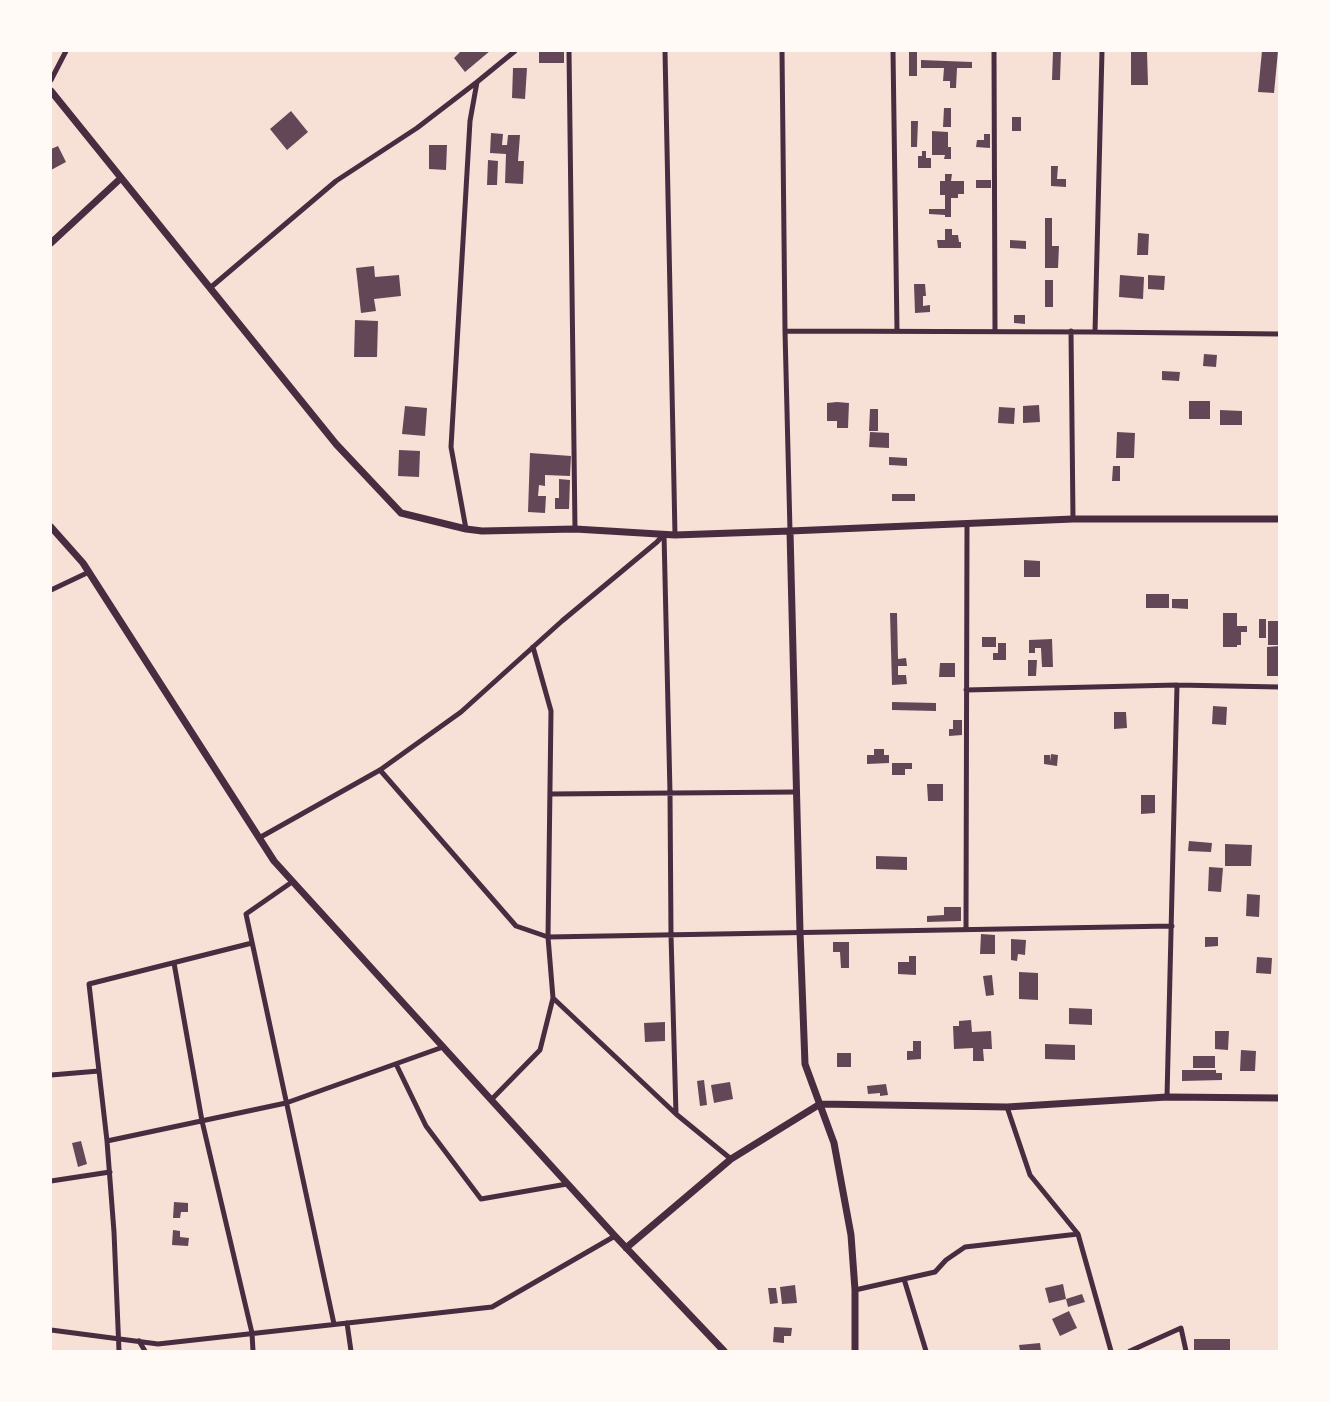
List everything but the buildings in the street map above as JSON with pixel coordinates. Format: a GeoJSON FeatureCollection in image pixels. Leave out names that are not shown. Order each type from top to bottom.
{"type":"FeatureCollection","features":[{"type":"Feature","properties":{"kind":"street"},"geometry":{"type":"LineString","coordinates":[[51,80],[66,51]]}},
{"type":"Feature","properties":{"kind":"street"},"geometry":{"type":"LineString","coordinates":[[210,288],[336,181],[417,128],[516,51]]}},
{"type":"Feature","properties":{"kind":"street"},"geometry":{"type":"LineString","coordinates":[[569,51],[575,529]]}},
{"type":"Feature","properties":{"kind":"street"},"geometry":{"type":"LineString","coordinates":[[665,51],[675,535]]}},
{"type":"Feature","properties":{"kind":"street"},"geometry":{"type":"LineString","coordinates":[[782,51],[785,330],[805,1064],[834,1143],[851,1235],[855,1290],[855,1351]]}},
{"type":"Feature","properties":{"kind":"street"},"geometry":{"type":"LineString","coordinates":[[893,51],[897,331]]}},
{"type":"Feature","properties":{"kind":"street"},"geometry":{"type":"LineString","coordinates":[[994,51],[995,331]]}},
{"type":"Feature","properties":{"kind":"street"},"geometry":{"type":"LineString","coordinates":[[1095,332],[1102,51]]}},
{"type":"Feature","properties":{"kind":"street"},"geometry":{"type":"LineString","coordinates":[[466,529],[451,447],[470,121],[477,82]]}},
{"type":"Feature","properties":{"kind":"street"},"geometry":{"type":"LineString","coordinates":[[51,91],[336,444],[401,513],[482,531],[575,529],[675,535],[1072,519],[1279,519]]}},
{"type":"Feature","properties":{"kind":"street"},"geometry":{"type":"LineString","coordinates":[[51,243],[121,178]]}},
{"type":"Feature","properties":{"kind":"street"},"geometry":{"type":"LineString","coordinates":[[785,330],[1279,334]]}},
{"type":"Feature","properties":{"kind":"street"},"geometry":{"type":"LineString","coordinates":[[1071,331],[1072,519]]}},
{"type":"Feature","properties":{"kind":"street"},"geometry":{"type":"LineString","coordinates":[[966,930],[967,523]]}},
{"type":"Feature","properties":{"kind":"street"},"geometry":{"type":"LineString","coordinates":[[51,527],[83,563],[274,861],[567,1184],[724,1351]]}},
{"type":"Feature","properties":{"kind":"street"},"geometry":{"type":"LineString","coordinates":[[259,838],[380,770],[461,712],[533,646],[664,534]]}},
{"type":"Feature","properties":{"kind":"street"},"geometry":{"type":"LineString","coordinates":[[664,534],[676,1114]]}},
{"type":"Feature","properties":{"kind":"street"},"geometry":{"type":"LineString","coordinates":[[51,590],[89,572]]}},
{"type":"Feature","properties":{"kind":"street"},"geometry":{"type":"LineString","coordinates":[[491,1100],[540,1050],[553,998],[548,937],[551,711],[533,646]]}},
{"type":"Feature","properties":{"kind":"street"},"geometry":{"type":"LineString","coordinates":[[966,690],[1177,685],[1279,687]]}},
{"type":"Feature","properties":{"kind":"street"},"geometry":{"type":"LineString","coordinates":[[1167,1097],[1177,685]]}},
{"type":"Feature","properties":{"kind":"street"},"geometry":{"type":"LineString","coordinates":[[380,770],[516,926],[548,937],[1172,926]]}},
{"type":"Feature","properties":{"kind":"street"},"geometry":{"type":"LineString","coordinates":[[550,794],[796,792]]}},
{"type":"Feature","properties":{"kind":"street"},"geometry":{"type":"LineString","coordinates":[[292,882],[246,914],[334,1324]]}},
{"type":"Feature","properties":{"kind":"street"},"geometry":{"type":"LineString","coordinates":[[119,1351],[110,1172],[89,984],[252,943]]}},
{"type":"Feature","properties":{"kind":"street"},"geometry":{"type":"LineString","coordinates":[[174,963],[202,1121],[252,1333],[253,1351]]}},
{"type":"Feature","properties":{"kind":"street"},"geometry":{"type":"LineString","coordinates":[[553,998],[676,1114],[731,1159]]}},
{"type":"Feature","properties":{"kind":"street"},"geometry":{"type":"LineString","coordinates":[[107,1142],[286,1103],[443,1047]]}},
{"type":"Feature","properties":{"kind":"street"},"geometry":{"type":"LineString","coordinates":[[396,1064],[426,1126],[481,1198],[567,1184]]}},
{"type":"Feature","properties":{"kind":"street"},"geometry":{"type":"LineString","coordinates":[[51,1075],[99,1071]]}},
{"type":"Feature","properties":{"kind":"street"},"geometry":{"type":"LineString","coordinates":[[626,1248],[731,1159],[820,1104],[1007,1107],[1167,1097],[1279,1098]]}},
{"type":"Feature","properties":{"kind":"street"},"geometry":{"type":"LineString","coordinates":[[1007,1107],[1030,1175],[1078,1234],[1111,1351]]}},
{"type":"Feature","properties":{"kind":"street"},"geometry":{"type":"LineString","coordinates":[[51,1181],[110,1172]]}},
{"type":"Feature","properties":{"kind":"street"},"geometry":{"type":"LineString","coordinates":[[855,1290],[934,1272],[946,1260],[965,1247],[1078,1234]]}},
{"type":"Feature","properties":{"kind":"street"},"geometry":{"type":"LineString","coordinates":[[51,1330],[158,1344],[492,1307],[615,1236]]}},
{"type":"Feature","properties":{"kind":"street"},"geometry":{"type":"LineString","coordinates":[[904,1279],[926,1351]]}},
{"type":"Feature","properties":{"kind":"street"},"geometry":{"type":"LineString","coordinates":[[347,1323],[351,1351]]}},
{"type":"Feature","properties":{"kind":"street"},"geometry":{"type":"LineString","coordinates":[[1130,1351],[1181,1328],[1186,1351]]}},
{"type":"Feature","properties":{"kind":"street"},"geometry":{"type":"LineString","coordinates":[[139,1341],[145,1351]]}}]}
